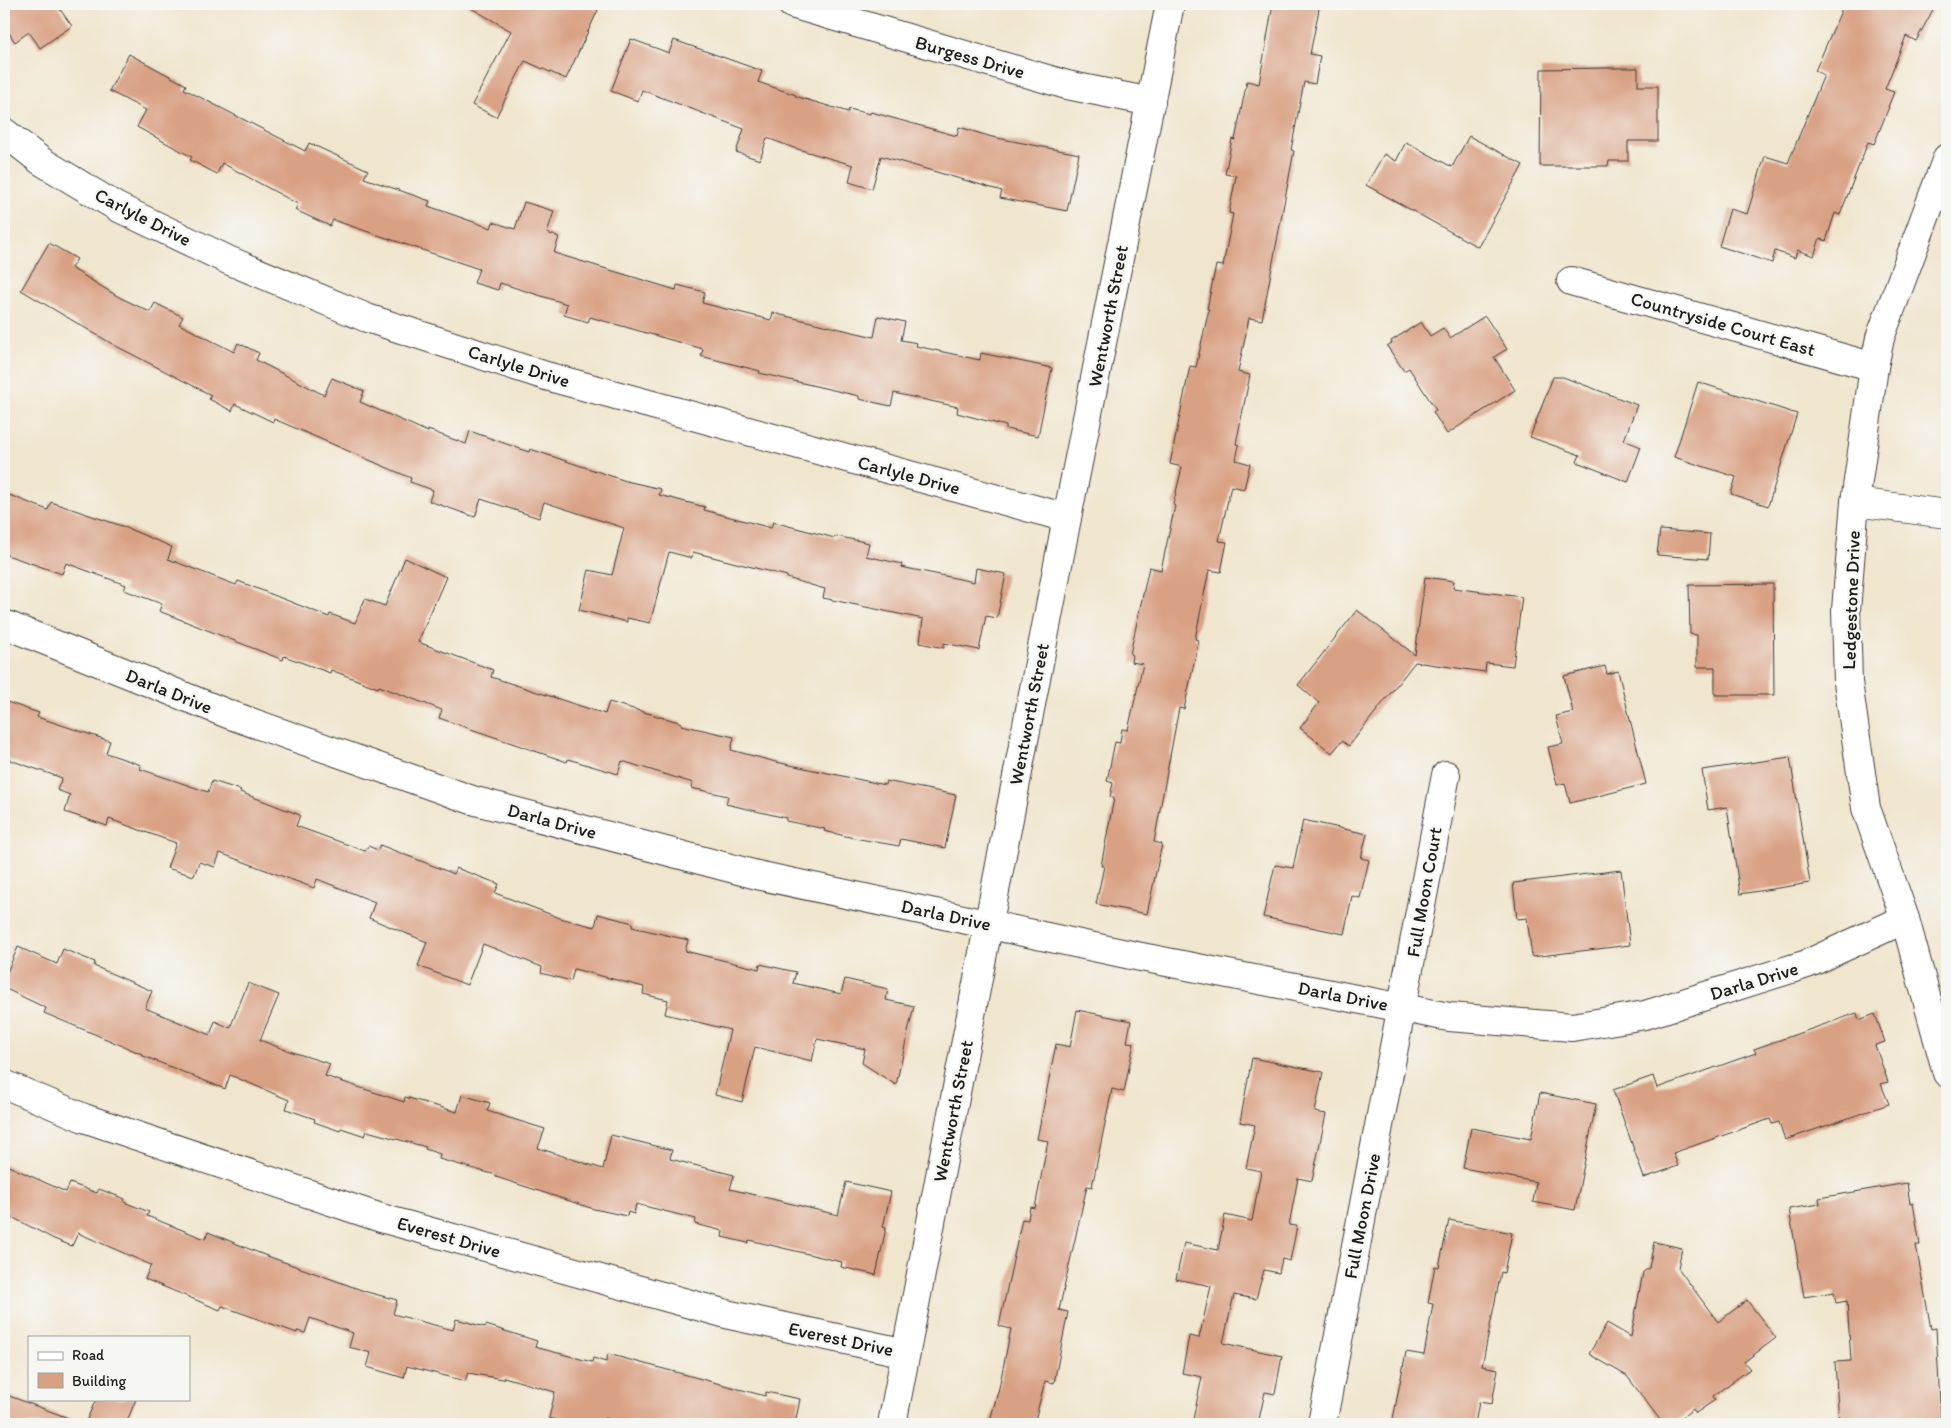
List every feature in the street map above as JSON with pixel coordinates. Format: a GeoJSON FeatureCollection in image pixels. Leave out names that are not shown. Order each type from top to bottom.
{"type":"FeatureCollection","features":[{"type":"Feature","properties":{"kind":"street","name":"Burgess Drive"},"geometry":{"type":"LineString","coordinates":[[792,4],[1067,85],[1151,102]]}},
{"type":"Feature","properties":{"kind":"street","name":"Wentworth Street"},"geometry":{"type":"LineString","coordinates":[[892,1424],[988,924],[1170,4]]}},
{"type":"Feature","properties":{"kind":"street","name":"Carlyle Drive"},"geometry":{"type":"LineString","coordinates":[[4,132],[41,161],[117,207],[228,260],[368,318],[546,376],[1068,518]]}},
{"type":"Feature","properties":{"kind":"street","name":"Ledgestone Drive"},"geometry":{"type":"LineString","coordinates":[[1947,158],[1880,338],[1874,367],[1855,502],[1846,610],[1848,682],[1866,808],[1904,919],[1947,1073]]}},
{"type":"Feature","properties":{"kind":"street","name":"Countryside Court East"},"geometry":{"type":"LineString","coordinates":[[1571,281],[1874,367]]}},
{"type":"Feature","properties":{"kind":"street"},"geometry":{"type":"LineString","coordinates":[[1855,502],[1947,514]]}},
{"type":"Feature","properties":{"kind":"street","name":"Darla Drive"},"geometry":{"type":"LineString","coordinates":[[4,624],[228,714],[472,800],[757,875],[1131,955],[1449,1017],[1572,1026],[1645,1015],[1807,964],[1904,919]]}},
{"type":"Feature","properties":{"kind":"street","name":"Full Moon Court"},"geometry":{"type":"LineString","coordinates":[[1402,1008],[1446,775]]}},
{"type":"Feature","properties":{"kind":"street","name":"Full Moon Drive"},"geometry":{"type":"LineString","coordinates":[[1322,1424],[1402,1008]]}},
{"type":"Feature","properties":{"kind":"street","name":"Everest Drive"},"geometry":{"type":"LineString","coordinates":[[4,1084],[84,1118],[381,1218],[730,1315],[906,1353]]}},
{"type":"Feature","properties":{"kind":"building"},"geometry":{"type":"Polygon","coordinates":[[[4,4],[56,4],[72,26],[40,48],[29,32],[15,42],[4,26],[4,4]]]}},
{"type":"Feature","properties":{"kind":"building"},"geometry":{"type":"Polygon","coordinates":[[[464,4],[584,4],[598,10],[566,79],[525,61],[496,117],[472,105],[511,31],[464,4]]]}},
{"type":"Feature","properties":{"kind":"building"},"geometry":{"type":"Polygon","coordinates":[[[1273,4],[1320,4],[1310,54],[1320,56],[1315,84],[1304,82],[1291,150],[1294,151],[1262,320],[1249,318],[1238,372],[1250,375],[1236,444],[1239,445],[1236,460],[1250,464],[1244,489],[1231,486],[1219,541],[1227,542],[1221,572],[1209,570],[1195,639],[1199,640],[1184,709],[1179,708],[1154,842],[1162,844],[1147,914],[1096,904],[1104,866],[1101,866],[1114,798],[1110,797],[1113,783],[1107,781],[1115,742],[1120,743],[1122,729],[1128,730],[1143,664],[1131,662],[1132,655],[1130,654],[1149,567],[1161,570],[1175,506],[1173,505],[1182,467],[1170,464],[1190,366],[1196,367],[1209,309],[1207,309],[1216,265],[1223,266],[1233,214],[1229,213],[1236,176],[1225,174],[1232,139],[1235,140],[1247,81],[1259,84],[1273,4]]]}},
{"type":"Feature","properties":{"kind":"building"},"geometry":{"type":"Polygon","coordinates":[[[1844,4],[1936,4],[1916,41],[1906,36],[1885,89],[1894,92],[1889,107],[1874,144],[1868,142],[1840,215],[1835,213],[1826,241],[1820,238],[1814,256],[1797,250],[1795,258],[1775,251],[1772,263],[1719,246],[1730,209],[1747,214],[1765,156],[1788,163],[1824,75],[1815,71],[1844,4]]]}},
{"type":"Feature","properties":{"kind":"building"},"geometry":{"type":"Polygon","coordinates":[[[631,39],[669,53],[674,40],[762,71],[758,82],[795,96],[848,112],[849,109],[870,114],[871,112],[957,136],[959,127],[992,137],[1079,154],[1067,211],[1000,198],[1002,191],[881,156],[872,189],[849,182],[853,165],[767,138],[760,160],[736,152],[744,129],[642,90],[638,101],[611,91],[631,39]]]}},
{"type":"Feature","properties":{"kind":"building"},"geometry":{"type":"Polygon","coordinates":[[[129,54],[186,85],[184,89],[305,151],[309,143],[368,170],[364,178],[430,201],[428,206],[491,228],[493,222],[515,229],[524,202],[554,211],[547,233],[559,237],[554,253],[676,290],[677,285],[705,292],[702,303],[771,320],[773,313],[874,337],[878,316],[905,322],[901,340],[917,343],[916,346],[980,360],[981,353],[1052,368],[1038,436],[1006,429],[1006,426],[957,413],[958,407],[894,393],[891,406],[859,399],[859,396],[759,373],[760,371],[701,356],[703,349],[590,317],[588,322],[564,315],[567,304],[500,283],[498,290],[474,283],[479,269],[333,220],[330,226],[295,210],[298,204],[222,163],[217,174],[190,160],[192,157],[137,127],[146,110],[109,91],[129,54]]]}},
{"type":"Feature","properties":{"kind":"building"},"geometry":{"type":"Polygon","coordinates":[[[1638,68],[1638,86],[1658,86],[1658,141],[1628,141],[1628,161],[1609,161],[1608,166],[1540,166],[1541,69],[1638,68]]]}},
{"type":"Feature","properties":{"kind":"building"},"geometry":{"type":"Polygon","coordinates":[[[1469,136],[1523,165],[1478,247],[1366,185],[1384,154],[1396,161],[1406,142],[1452,167],[1469,136]]]}},
{"type":"Feature","properties":{"kind":"building"},"geometry":{"type":"Polygon","coordinates":[[[49,243],[77,259],[71,268],[119,297],[150,312],[155,303],[183,317],[179,324],[234,352],[238,343],[259,353],[256,360],[324,395],[332,378],[364,391],[360,402],[428,432],[428,430],[466,444],[470,431],[529,452],[530,449],[626,481],[661,489],[659,495],[705,507],[704,510],[771,528],[773,522],[835,538],[836,536],[869,543],[866,556],[902,564],[901,567],[974,582],[976,568],[1006,574],[997,618],[986,616],[979,650],[944,643],[944,648],[920,643],[923,619],[823,598],[825,589],[787,578],[787,576],[693,552],[692,558],[669,552],[650,623],[627,618],[627,622],[579,610],[589,570],[612,575],[624,528],[544,502],[539,518],[481,499],[475,517],[429,501],[433,490],[410,482],[411,478],[274,419],[273,422],[235,404],[232,411],[209,399],[211,395],[114,345],[21,290],[49,243]]]}},
{"type":"Feature","properties":{"kind":"building"},"geometry":{"type":"Polygon","coordinates":[[[1485,316],[1507,349],[1494,357],[1515,390],[1447,434],[1433,412],[1436,410],[1409,368],[1404,371],[1387,346],[1392,343],[1391,341],[1421,322],[1430,336],[1443,328],[1450,338],[1485,316]]]}},
{"type":"Feature","properties":{"kind":"building"},"geometry":{"type":"Polygon","coordinates":[[[1553,377],[1563,377],[1637,405],[1624,440],[1641,447],[1628,482],[1577,462],[1580,455],[1530,437],[1553,377]]]}},
{"type":"Feature","properties":{"kind":"building"},"geometry":{"type":"Polygon","coordinates":[[[1698,382],[1797,414],[1768,506],[1731,494],[1736,477],[1674,457],[1698,382]]]}},
{"type":"Feature","properties":{"kind":"building"},"geometry":{"type":"Polygon","coordinates":[[[4,493],[48,510],[51,502],[122,526],[172,547],[168,559],[236,585],[238,581],[329,617],[330,614],[355,623],[365,599],[385,606],[405,558],[446,577],[418,642],[493,670],[491,677],[605,714],[609,702],[682,723],[681,725],[734,737],[731,750],[776,762],[885,785],[886,781],[956,795],[945,848],[901,839],[899,846],[854,838],[824,831],[825,829],[786,821],[786,818],[726,804],[728,796],[691,788],[693,783],[622,761],[618,774],[568,759],[567,762],[439,718],[442,710],[379,686],[378,688],[331,670],[330,673],[284,656],[283,660],[159,611],[162,604],[124,590],[126,585],[66,563],[62,574],[4,554],[4,493]]]}},
{"type":"Feature","properties":{"kind":"building"},"geometry":{"type":"Polygon","coordinates":[[[1660,530],[1710,534],[1708,559],[1657,555],[1660,530]]]}},
{"type":"Feature","properties":{"kind":"building"},"geometry":{"type":"Polygon","coordinates":[[[1425,577],[1454,581],[1453,588],[1522,597],[1513,666],[1486,663],[1485,672],[1415,662],[1349,746],[1342,741],[1332,753],[1300,728],[1319,703],[1298,685],[1357,610],[1415,655],[1425,577]]]}},
{"type":"Feature","properties":{"kind":"building"},"geometry":{"type":"Polygon","coordinates":[[[1773,584],[1774,695],[1715,695],[1715,667],[1697,667],[1697,635],[1690,634],[1689,585],[1773,584]]]}},
{"type":"Feature","properties":{"kind":"building"},"geometry":{"type":"Polygon","coordinates":[[[1605,666],[1607,674],[1618,671],[1646,784],[1570,803],[1565,783],[1557,785],[1548,747],[1563,744],[1556,716],[1573,712],[1564,676],[1605,666]]]}},
{"type":"Feature","properties":{"kind":"building"},"geometry":{"type":"Polygon","coordinates":[[[4,701],[39,713],[37,717],[110,741],[106,753],[141,765],[140,769],[208,792],[212,781],[241,790],[240,792],[300,815],[296,826],[365,851],[368,846],[378,850],[380,845],[454,874],[456,868],[499,884],[495,893],[560,918],[595,927],[598,914],[633,923],[632,927],[688,940],[685,951],[759,969],[760,964],[796,972],[793,983],[841,994],[845,979],[888,989],[886,1000],[914,1006],[896,1085],[862,1063],[865,1049],[817,1039],[812,1061],[755,1047],[742,1102],[715,1095],[730,1030],[665,1014],[668,1000],[643,994],[644,987],[574,969],[571,981],[541,973],[542,967],[483,944],[467,985],[418,966],[427,942],[369,918],[375,902],[317,879],[314,888],[220,853],[215,867],[199,862],[194,876],[167,868],[176,843],[109,819],[107,826],[65,812],[70,795],[57,790],[62,778],[4,758],[4,701]]]}},
{"type":"Feature","properties":{"kind":"building"},"geometry":{"type":"Polygon","coordinates":[[[1790,757],[1810,883],[1740,894],[1727,807],[1708,810],[1702,770],[1790,757]]]}},
{"type":"Feature","properties":{"kind":"building"},"geometry":{"type":"Polygon","coordinates":[[[1303,820],[1367,834],[1361,858],[1369,860],[1360,898],[1352,896],[1344,934],[1263,917],[1275,865],[1293,868],[1303,820]]]}},
{"type":"Feature","properties":{"kind":"building"},"geometry":{"type":"Polygon","coordinates":[[[1621,870],[1630,945],[1532,957],[1527,918],[1517,919],[1513,883],[1621,870]]]}},
{"type":"Feature","properties":{"kind":"building"},"geometry":{"type":"Polygon","coordinates":[[[18,947],[57,964],[63,949],[95,962],[94,966],[152,991],[145,1008],[210,1035],[215,1021],[230,1028],[248,983],[279,995],[260,1040],[330,1064],[325,1076],[404,1102],[405,1097],[457,1112],[462,1095],[490,1103],[487,1111],[545,1129],[538,1148],[603,1169],[611,1135],[672,1150],[670,1159],[734,1175],[730,1189],[838,1215],[846,1182],[891,1192],[883,1227],[886,1228],[876,1275],[841,1267],[842,1262],[749,1240],[748,1243],[722,1237],[723,1231],[695,1224],[696,1219],[636,1204],[634,1214],[628,1212],[627,1216],[594,1209],[496,1177],[496,1175],[439,1159],[440,1154],[425,1149],[426,1147],[367,1131],[365,1136],[341,1128],[340,1131],[314,1122],[315,1119],[286,1109],[289,1100],[230,1075],[225,1089],[44,1013],[46,1008],[4,988],[4,979],[18,947]]]}},
{"type":"Feature","properties":{"kind":"building"},"geometry":{"type":"Polygon","coordinates":[[[1077,1010],[1131,1021],[1127,1042],[1134,1043],[1124,1092],[1112,1089],[1092,1187],[1087,1186],[1059,1310],[1068,1312],[1054,1383],[1045,1381],[1034,1424],[989,1424],[999,1388],[1011,1329],[999,1326],[1022,1219],[1028,1220],[1030,1207],[1035,1208],[1048,1141],[1037,1139],[1056,1044],[1070,1047],[1077,1010]]]}},
{"type":"Feature","properties":{"kind":"building"},"geometry":{"type":"Polygon","coordinates":[[[1857,1013],[1859,1020],[1875,1014],[1885,1042],[1875,1045],[1888,1082],[1881,1084],[1889,1104],[1785,1140],[1779,1122],[1772,1124],[1770,1119],[1673,1153],[1678,1166],[1644,1178],[1613,1090],[1653,1076],[1657,1088],[1756,1053],[1754,1049],[1857,1013]]]}},
{"type":"Feature","properties":{"kind":"building"},"geometry":{"type":"Polygon","coordinates":[[[1252,1058],[1323,1072],[1315,1112],[1326,1114],[1312,1181],[1298,1178],[1289,1225],[1297,1226],[1290,1261],[1282,1259],[1279,1273],[1264,1270],[1256,1299],[1234,1295],[1223,1343],[1282,1356],[1275,1394],[1265,1392],[1258,1424],[1192,1424],[1202,1377],[1182,1373],[1189,1336],[1199,1338],[1211,1286],[1176,1279],[1184,1243],[1218,1250],[1225,1215],[1252,1221],[1261,1171],[1246,1168],[1255,1125],[1240,1122],[1252,1058]]]}},
{"type":"Feature","properties":{"kind":"building"},"geometry":{"type":"Polygon","coordinates":[[[1540,1093],[1596,1104],[1575,1210],[1533,1202],[1536,1182],[1463,1168],[1471,1128],[1531,1139],[1540,1093]]]}},
{"type":"Feature","properties":{"kind":"building"},"geometry":{"type":"Polygon","coordinates":[[[4,1164],[66,1192],[70,1183],[97,1193],[99,1189],[125,1199],[124,1202],[149,1212],[147,1216],[205,1239],[208,1232],[259,1253],[367,1292],[397,1300],[393,1314],[453,1330],[456,1319],[485,1327],[486,1325],[537,1341],[535,1347],[592,1362],[593,1358],[606,1362],[608,1354],[765,1396],[766,1392],[800,1399],[795,1424],[627,1424],[605,1418],[603,1424],[571,1424],[549,1418],[555,1392],[504,1377],[503,1379],[468,1373],[465,1381],[407,1366],[404,1378],[367,1367],[371,1353],[349,1347],[353,1333],[310,1318],[305,1333],[297,1331],[297,1333],[222,1306],[220,1310],[145,1279],[151,1265],[78,1233],[72,1246],[54,1239],[4,1213],[4,1164]]]}},
{"type":"Feature","properties":{"kind":"building"},"geometry":{"type":"Polygon","coordinates":[[[1907,1183],[1910,1204],[1913,1203],[1920,1245],[1916,1245],[1931,1329],[1936,1328],[1941,1424],[1839,1424],[1835,1362],[1851,1361],[1847,1301],[1836,1303],[1834,1292],[1804,1297],[1789,1209],[1820,1204],[1819,1198],[1907,1183]]]}},
{"type":"Feature","properties":{"kind":"building"},"geometry":{"type":"Polygon","coordinates":[[[1449,1220],[1512,1233],[1504,1273],[1501,1272],[1482,1366],[1498,1369],[1492,1404],[1479,1402],[1475,1424],[1392,1424],[1406,1352],[1424,1355],[1433,1304],[1428,1303],[1435,1266],[1439,1267],[1449,1220]]]}},
{"type":"Feature","properties":{"kind":"building"},"geometry":{"type":"Polygon","coordinates":[[[1654,1242],[1682,1248],[1678,1268],[1718,1322],[1747,1300],[1776,1338],[1744,1362],[1750,1369],[1713,1396],[1715,1400],[1696,1413],[1693,1409],[1673,1424],[1663,1424],[1627,1376],[1589,1354],[1607,1323],[1631,1337],[1643,1272],[1649,1268],[1654,1242]]]}},
{"type":"Feature","properties":{"kind":"building"},"geometry":{"type":"Polygon","coordinates":[[[4,1394],[79,1422],[78,1424],[4,1424],[4,1394]]]}},
{"type":"Feature","properties":{"kind":"building"},"geometry":{"type":"Polygon","coordinates":[[[96,1400],[136,1400],[126,1424],[85,1424],[96,1400]]]}}]}
